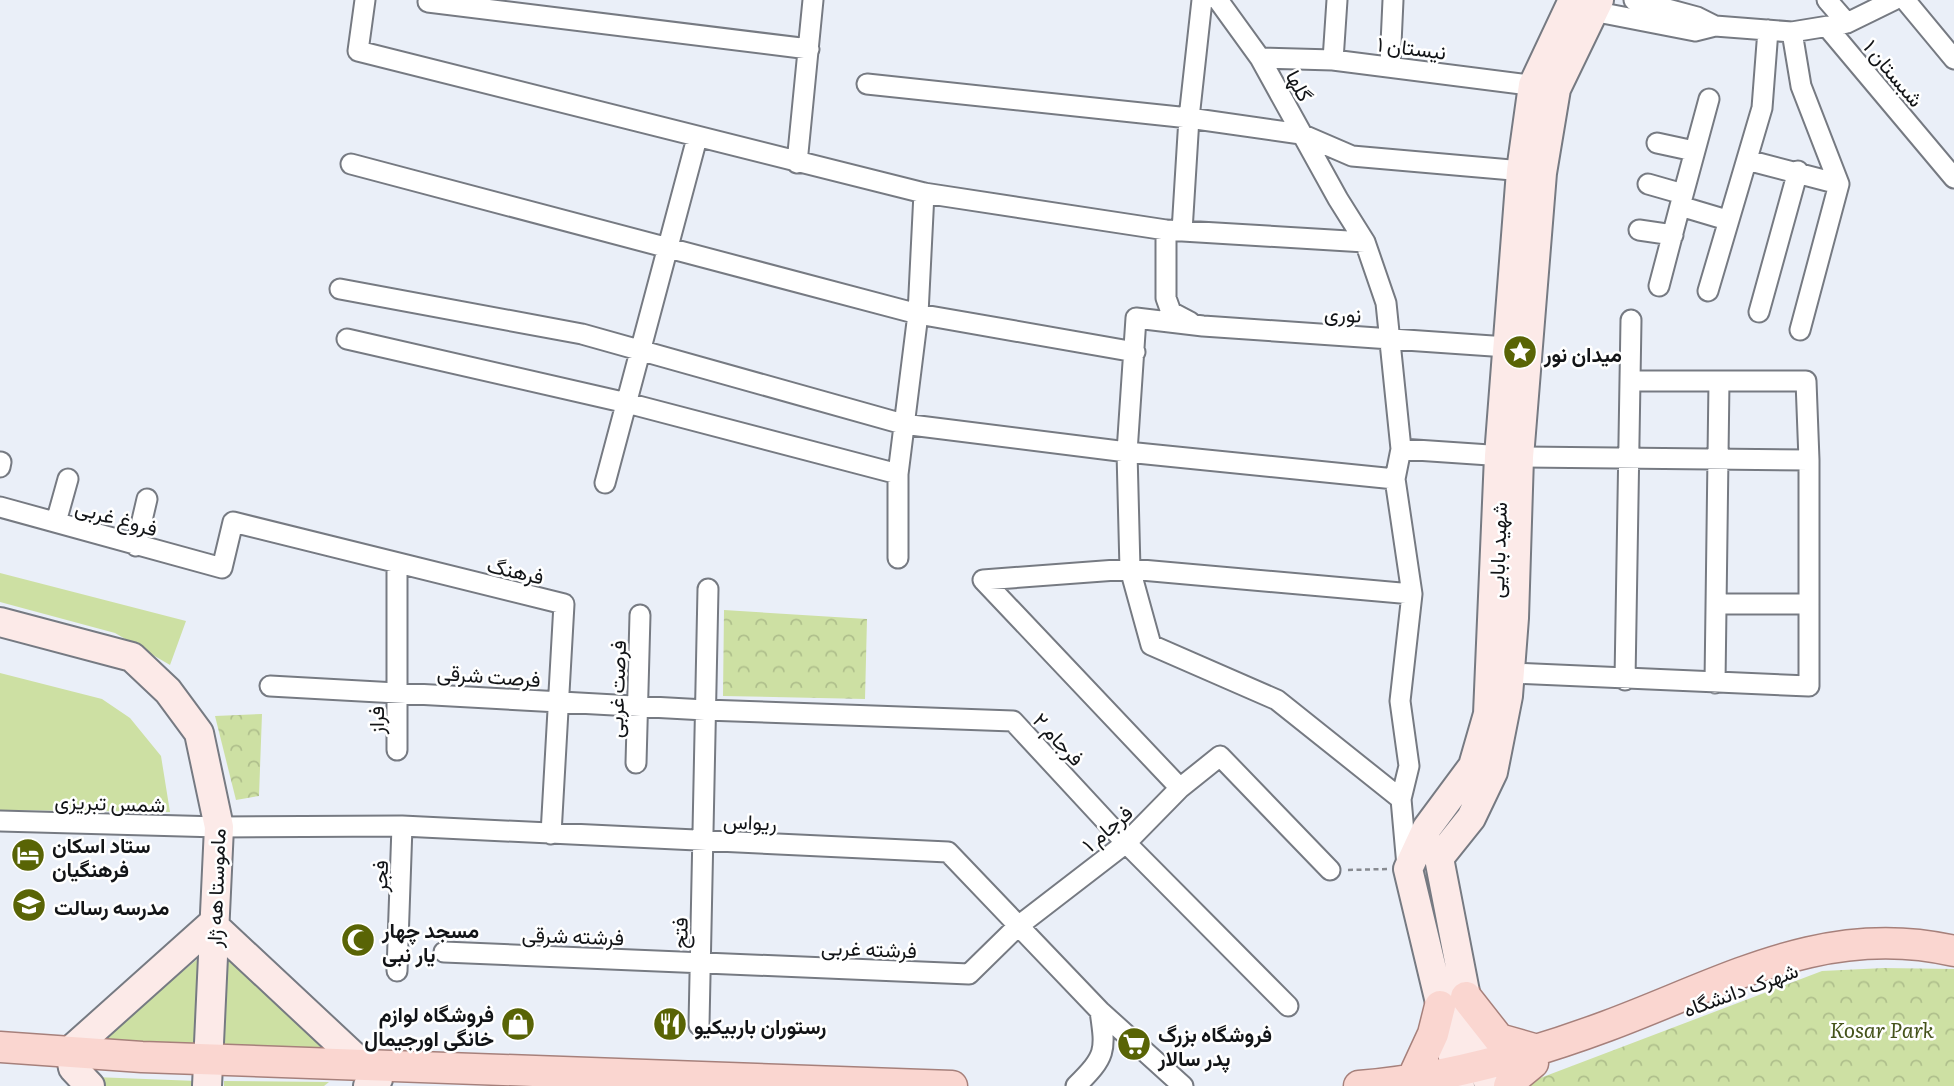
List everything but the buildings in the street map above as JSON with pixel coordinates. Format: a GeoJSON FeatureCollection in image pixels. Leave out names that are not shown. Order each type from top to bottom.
{"type":"FeatureCollection","features":[{"type":"Feature","properties":{"kind":"main road","name":"شهید بابایی"},"geometry":{"type":"LineString","coordinates":[[1461,1080],[1439,859],[1471,818],[1493,772],[1511,673],[1507,347],[1544,87],[1584,4]]}},
{"type":"Feature","properties":{"kind":"main road","name":"شهید بابایی"},"geometry":{"type":"LineString","coordinates":[[1453,1002],[1408,869],[1427,828],[1473,766],[1488,714],[1531,172]]}},
{"type":"Feature","properties":{"kind":"main road","name":"ماموستا هه ژار"},"geometry":{"type":"LineString","coordinates":[[0,622],[132,657],[169,691],[198,733],[219,827],[212,925],[208,1072]]}},
{"type":"Feature","properties":{"kind":"main road"},"geometry":{"type":"LineString","coordinates":[[78,1069],[212,925],[369,1076],[552,1086]]}},
{"type":"Feature","properties":{"kind":"main road"},"geometry":{"type":"LineString","coordinates":[[1359,1086],[1511,1080],[1534,1056],[1606,1026],[1771,962],[1835,945],[1902,943],[1954,951]]}},
{"type":"Feature","properties":{"kind":"main road","name":"شهرک دانشگاه"},"geometry":{"type":"LineString","coordinates":[[1534,1056],[1794,967],[1863,957],[1954,964]]}},
{"type":"Feature","properties":{"kind":"main road"},"geometry":{"type":"LineString","coordinates":[[1461,1080],[1433,1034],[1453,1002],[1499,1039],[1534,1056]]}},
{"type":"Feature","properties":{"kind":"main road"},"geometry":{"type":"LineString","coordinates":[[0,1047],[78,1069]]}},
{"type":"Feature","properties":{"kind":"main road"},"geometry":{"type":"LineString","coordinates":[[0,1065],[369,1076],[952,1086]]}},
{"type":"Feature","properties":{"kind":"street"},"geometry":{"type":"LineString","coordinates":[[365,0],[358,51],[797,163],[924,193],[1174,230],[1365,242]]}},
{"type":"Feature","properties":{"kind":"street"},"geometry":{"type":"LineString","coordinates":[[797,163],[813,0]]}},
{"type":"Feature","properties":{"kind":"street"},"geometry":{"type":"LineString","coordinates":[[1186,323],[1171,312],[1166,298],[1189,118],[1212,0]]}},
{"type":"Feature","properties":{"kind":"street","name":"گلها"},"geometry":{"type":"LineString","coordinates":[[1212,0],[1260,58],[1365,242],[1386,303],[1392,338],[1401,449],[1395,479],[1412,594],[1400,701],[1409,765],[1401,799],[1408,869]]}},
{"type":"Feature","properties":{"kind":"street"},"geometry":{"type":"LineString","coordinates":[[1333,60],[1337,0]]}},
{"type":"Feature","properties":{"kind":"street"},"geometry":{"type":"LineString","coordinates":[[1390,66],[1393,0]]}},
{"type":"Feature","properties":{"kind":"street"},"geometry":{"type":"LineString","coordinates":[[1634,0],[1697,17],[1715,26]]}},
{"type":"Feature","properties":{"kind":"street"},"geometry":{"type":"LineString","coordinates":[[1826,0],[1847,23]]}},
{"type":"Feature","properties":{"kind":"street"},"geometry":{"type":"LineString","coordinates":[[1584,4],[1696,31],[1715,26],[1792,32],[1847,23],[1894,0]]}},
{"type":"Feature","properties":{"kind":"street"},"geometry":{"type":"LineString","coordinates":[[1905,0],[1954,59]]}},
{"type":"Feature","properties":{"kind":"street"},"geometry":{"type":"LineString","coordinates":[[429,2],[809,49]]}},
{"type":"Feature","properties":{"kind":"street","name":"شبستان ۱"},"geometry":{"type":"LineString","coordinates":[[1828,28],[1954,178]]}},
{"type":"Feature","properties":{"kind":"street"},"geometry":{"type":"LineString","coordinates":[[1707,291],[1762,108],[1768,30]]}},
{"type":"Feature","properties":{"kind":"street"},"geometry":{"type":"LineString","coordinates":[[1792,32],[1801,86],[1839,184],[1800,330]]}},
{"type":"Feature","properties":{"kind":"street","name":"نیستان ۱"},"geometry":{"type":"LineString","coordinates":[[1260,58],[1333,60],[1544,87]]}},
{"type":"Feature","properties":{"kind":"street"},"geometry":{"type":"LineString","coordinates":[[867,84],[1189,118],[1301,134],[1352,156],[1531,172]]}},
{"type":"Feature","properties":{"kind":"street"},"geometry":{"type":"LineString","coordinates":[[1658,286],[1709,99]]}},
{"type":"Feature","properties":{"kind":"street"},"geometry":{"type":"LineString","coordinates":[[606,483],[697,138]]}},
{"type":"Feature","properties":{"kind":"street"},"geometry":{"type":"LineString","coordinates":[[1657,143],[1694,151]]}},
{"type":"Feature","properties":{"kind":"street"},"geometry":{"type":"LineString","coordinates":[[1747,160],[1798,171],[1839,184]]}},
{"type":"Feature","properties":{"kind":"street"},"geometry":{"type":"LineString","coordinates":[[351,164],[668,245],[918,314],[1135,352],[1127,452],[1130,569],[1151,645],[1277,700],[1401,799]]}},
{"type":"Feature","properties":{"kind":"street"},"geometry":{"type":"LineString","coordinates":[[1759,312],[1798,171]]}},
{"type":"Feature","properties":{"kind":"street"},"geometry":{"type":"LineString","coordinates":[[1648,184],[1727,220]]}},
{"type":"Feature","properties":{"kind":"street"},"geometry":{"type":"LineString","coordinates":[[898,558],[898,474],[918,314],[924,193]]}},
{"type":"Feature","properties":{"kind":"street"},"geometry":{"type":"LineString","coordinates":[[1639,230],[1672,235]]}},
{"type":"Feature","properties":{"kind":"street"},"geometry":{"type":"LineString","coordinates":[[340,289],[582,334],[903,424],[1127,452],[1395,479]]}},
{"type":"Feature","properties":{"kind":"street","name":"نوری"},"geometry":{"type":"LineString","coordinates":[[1135,352],[1136,318],[1507,347]]}},
{"type":"Feature","properties":{"kind":"street"},"geometry":{"type":"LineString","coordinates":[[1625,680],[1631,320]]}},
{"type":"Feature","properties":{"kind":"street"},"geometry":{"type":"LineString","coordinates":[[348,340],[627,403],[898,474]]}},
{"type":"Feature","properties":{"kind":"street"},"geometry":{"type":"LineString","coordinates":[[1511,673],[1809,686],[1809,460],[1806,381],[1631,381]]}},
{"type":"Feature","properties":{"kind":"street"},"geometry":{"type":"LineString","coordinates":[[1715,683],[1719,381]]}},
{"type":"Feature","properties":{"kind":"street"},"geometry":{"type":"LineString","coordinates":[[1401,449],[1509,457],[1809,460]]}},
{"type":"Feature","properties":{"kind":"street"},"geometry":{"type":"LineString","coordinates":[[57,522],[68,479]]}},
{"type":"Feature","properties":{"kind":"street"},"geometry":{"type":"LineString","coordinates":[[136,546],[147,499]]}},
{"type":"Feature","properties":{"kind":"street","name":"فروغ غربی"},"geometry":{"type":"LineString","coordinates":[[0,507],[222,568]]}},
{"type":"Feature","properties":{"kind":"street","name":"فرهنگ"},"geometry":{"type":"LineString","coordinates":[[222,568],[233,522],[397,565],[564,604],[551,834]]}},
{"type":"Feature","properties":{"kind":"street","name":"فراز"},"geometry":{"type":"LineString","coordinates":[[397,565],[397,750]]}},
{"type":"Feature","properties":{"kind":"street"},"geometry":{"type":"LineString","coordinates":[[1181,788],[983,580],[1130,569],[1412,594]]}},
{"type":"Feature","properties":{"kind":"street"},"geometry":{"type":"LineString","coordinates":[[705,710],[708,589]]}},
{"type":"Feature","properties":{"kind":"street"},"geometry":{"type":"LineString","coordinates":[[1726,604],[1809,604]]}},
{"type":"Feature","properties":{"kind":"street","name":"فرصت غربی"},"geometry":{"type":"LineString","coordinates":[[636,764],[639,615]]}},
{"type":"Feature","properties":{"kind":"street","name":"فرصت شرقی"},"geometry":{"type":"LineString","coordinates":[[270,686],[397,690],[705,710]]}},
{"type":"Feature","properties":{"kind":"street","name":"فتح"},"geometry":{"type":"LineString","coordinates":[[699,1026],[705,710]]}},
{"type":"Feature","properties":{"kind":"street","name":"فرجام ۲"},"geometry":{"type":"LineString","coordinates":[[705,710],[1013,721],[1126,843],[1288,1006]]}},
{"type":"Feature","properties":{"kind":"street","name":"فرجام ۱"},"geometry":{"type":"LineString","coordinates":[[1017,927],[1126,843],[1181,788],[1220,756],[1330,870]]}},
{"type":"Feature","properties":{"kind":"street","name":"شمس تبریزی"},"geometry":{"type":"LineString","coordinates":[[0,821],[219,827]]}},
{"type":"Feature","properties":{"kind":"street","name":"ریواس"},"geometry":{"type":"LineString","coordinates":[[219,827],[402,826],[948,852],[1100,1012],[1183,1086]]}},
{"type":"Feature","properties":{"kind":"street","name":"فجر"},"geometry":{"type":"LineString","coordinates":[[397,971],[402,826]]}},
{"type":"Feature","properties":{"kind":"street","name":"فرشته غربی"},"geometry":{"type":"LineString","coordinates":[[700,963],[969,974],[1017,927]]}},
{"type":"Feature","properties":{"kind":"street","name":"فرشته شرقی"},"geometry":{"type":"LineString","coordinates":[[444,952],[700,963]]}},
{"type":"Feature","properties":{"kind":"street"},"geometry":{"type":"LineString","coordinates":[[1076,1086],[1093,1069],[1105,1048],[1100,1012]]}},
{"type":"Feature","properties":{"kind":"path"},"geometry":{"type":"LineString","coordinates":[[1330,870],[1408,869]]}},
{"type":"Feature","properties":{"kind":"green space"},"geometry":{"type":"Polygon","coordinates":[[[0,573],[186,621],[170,665],[115,633],[0,602],[0,573]]]}},
{"type":"Feature","properties":{"kind":"green space"},"geometry":{"type":"Polygon","coordinates":[[[724,610],[867,619],[865,699],[723,696],[724,610]]]}},
{"type":"Feature","properties":{"kind":"green space"},"geometry":{"type":"Polygon","coordinates":[[[0,673],[102,699],[130,718],[161,756],[170,812],[0,810],[0,673]]]}},
{"type":"Feature","properties":{"kind":"green space"},"geometry":{"type":"Polygon","coordinates":[[[262,714],[259,796],[236,800],[215,716],[262,714]]]}},
{"type":"Feature","properties":{"kind":"green space"},"geometry":{"type":"Polygon","coordinates":[[[227,951],[336,1053],[223,1050],[227,951]]]}},
{"type":"Feature","properties":{"kind":"green space"},"geometry":{"type":"Polygon","coordinates":[[[200,957],[196,1052],[87,1050],[200,957]]]}},
{"type":"Feature","properties":{"kind":"green space","name":"Kosar Park"},"geometry":{"type":"Polygon","coordinates":[[[1954,969],[1954,1086],[1529,1086],[1535,1080],[1822,971],[1954,969]]]}},
{"type":"Feature","properties":{"kind":"green space"},"geometry":{"type":"Polygon","coordinates":[[[94,1077],[197,1081],[197,1086],[104,1086],[94,1077]]]}},
{"type":"Feature","properties":{"kind":"green space"},"geometry":{"type":"Polygon","coordinates":[[[224,1081],[329,1082],[324,1086],[224,1086],[224,1081]]]}},
{"type":"Feature","properties":{"kind":"place","name":"میدان نور"},"geometry":{"type":"Point","coordinates":[1520,352]}},
{"type":"Feature","properties":{"kind":"place","name":"ستاد اسکان فرهنگیان"},"geometry":{"type":"Point","coordinates":[28,855]}},
{"type":"Feature","properties":{"kind":"place","name":"مدرسه رسالت"},"geometry":{"type":"Point","coordinates":[29,905]}},
{"type":"Feature","properties":{"kind":"place","name":"مسجد چهار یار نبی"},"geometry":{"type":"Point","coordinates":[358,940]}},
{"type":"Feature","properties":{"kind":"place","name":"فروشگاه لوازم خانگی اورجیمال"},"geometry":{"type":"Point","coordinates":[518,1024]}},
{"type":"Feature","properties":{"kind":"place","name":"رستوران باربیکیو"},"geometry":{"type":"Point","coordinates":[670,1024]}},
{"type":"Feature","properties":{"kind":"place","name":"فروشگاه بزرگ پدر سالار"},"geometry":{"type":"Point","coordinates":[1134,1044]}}]}
